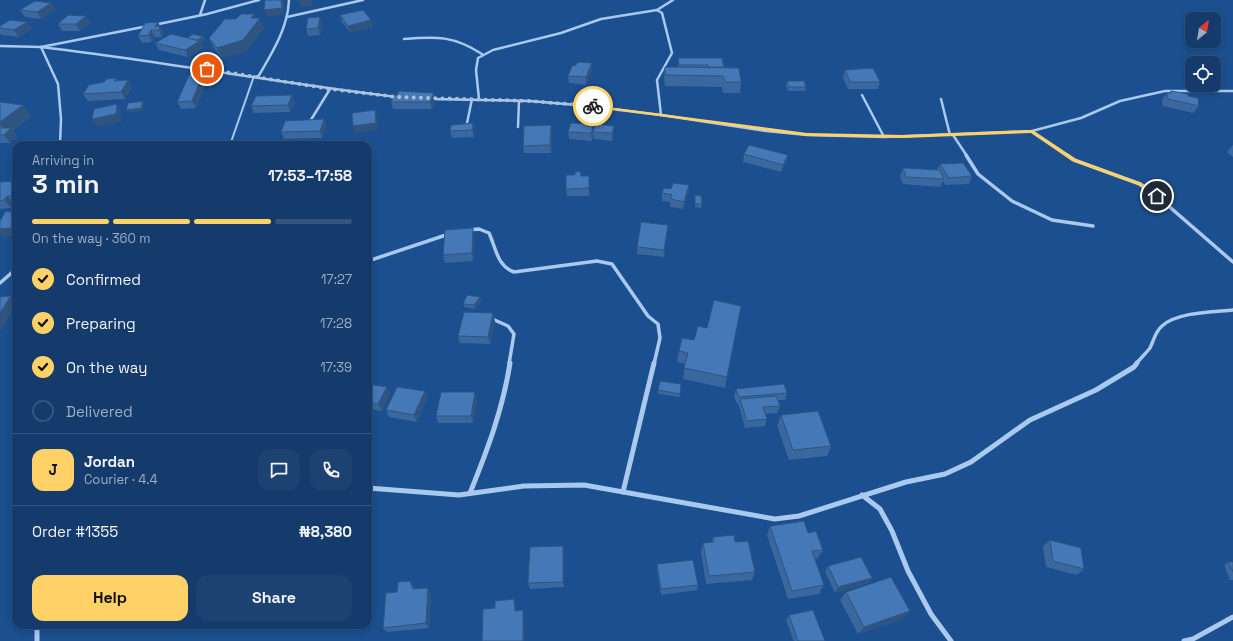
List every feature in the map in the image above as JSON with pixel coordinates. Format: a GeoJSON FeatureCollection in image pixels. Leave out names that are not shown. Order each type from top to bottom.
{"type":"FeatureCollection","features":[{"type":"Feature","properties":{"kind":"street"},"geometry":{"type":"LineString","coordinates":[[200,15],[205,0]]}},
{"type":"Feature","properties":{"kind":"street"},"geometry":{"type":"LineString","coordinates":[[41,47],[200,15],[259,0]]}},
{"type":"Feature","properties":{"kind":"street"},"geometry":{"type":"LineString","coordinates":[[258,77],[269,57],[287,17],[290,8],[288,0]]}},
{"type":"Feature","properties":{"kind":"street"},"geometry":{"type":"LineString","coordinates":[[287,17],[363,0]]}},
{"type":"Feature","properties":{"kind":"street"},"geometry":{"type":"LineString","coordinates":[[478,99],[477,64],[478,58],[482,54],[568,32],[600,19],[657,10],[673,0]]}},
{"type":"Feature","properties":{"kind":"street"},"geometry":{"type":"LineString","coordinates":[[657,10],[662,13],[672,53],[658,79],[657,84],[663,104],[661,114]]}},
{"type":"Feature","properties":{"kind":"street"},"geometry":{"type":"LineString","coordinates":[[404,39],[439,36],[452,38],[468,44],[482,54]]}},
{"type":"Feature","properties":{"kind":"street"},"geometry":{"type":"LineString","coordinates":[[0,46],[41,47],[129,57],[330,89],[404,98]]}},
{"type":"Feature","properties":{"kind":"street"},"geometry":{"type":"LineString","coordinates":[[41,47],[58,84],[61,119],[60,141]]}},
{"type":"Feature","properties":{"kind":"street"},"geometry":{"type":"LineString","coordinates":[[308,125],[330,89]]}},
{"type":"Feature","properties":{"kind":"street"},"geometry":{"type":"LineString","coordinates":[[426,99],[478,99],[578,105],[661,114],[766,131],[807,135],[884,136],[951,135],[1032,131],[1058,126],[1120,101],[1165,91],[1233,91]]}},
{"type":"Feature","properties":{"kind":"street"},"geometry":{"type":"LineString","coordinates":[[862,94],[884,136]]}},
{"type":"Feature","properties":{"kind":"street"},"geometry":{"type":"LineString","coordinates":[[466,128],[472,99]]}},
{"type":"Feature","properties":{"kind":"street"},"geometry":{"type":"LineString","coordinates":[[941,99],[951,135],[978,174],[1012,200],[1052,220],[1092,226]]}},
{"type":"Feature","properties":{"kind":"street"},"geometry":{"type":"LineString","coordinates":[[518,127],[519,101]]}},
{"type":"Feature","properties":{"kind":"street"},"geometry":{"type":"LineString","coordinates":[[1032,131],[1074,160],[1140,184],[1157,196],[1233,262]]}},
{"type":"Feature","properties":{"kind":"street"},"geometry":{"type":"LineString","coordinates":[[460,231],[479,229],[488,234],[502,267],[514,272],[597,261],[612,264],[648,316],[658,324],[660,338],[623,492]]}},
{"type":"Feature","properties":{"kind":"street"},"geometry":{"type":"LineString","coordinates":[[372,260],[453,232]]}},
{"type":"Feature","properties":{"kind":"street"},"geometry":{"type":"LineString","coordinates":[[0,283],[12,272]]}},
{"type":"Feature","properties":{"kind":"street"},"geometry":{"type":"LineString","coordinates":[[372,488],[416,493],[459,494],[524,486],[584,485],[775,519],[799,516],[906,482],[945,474],[971,462],[1030,420],[1096,390],[1134,367],[1150,347],[1155,335],[1162,326],[1172,320],[1189,315],[1233,310]]}},
{"type":"Feature","properties":{"kind":"street"},"geometry":{"type":"LineString","coordinates":[[470,493],[491,442],[506,388],[514,334],[508,326],[483,315]]}},
{"type":"Feature","properties":{"kind":"street"},"geometry":{"type":"LineString","coordinates":[[862,495],[880,509],[931,614],[951,641]]}},
{"type":"Feature","properties":{"kind":"street"},"geometry":{"type":"LineString","coordinates":[[1184,641],[1193,638],[1233,617]]}},
{"type":"Feature","properties":{"kind":"street"},"geometry":{"type":"LineString","coordinates":[[37,629],[37,641]]}},
{"type":"Feature","properties":{"kind":"lane"},"geometry":{"type":"LineString","coordinates":[[231,141],[254,76]]}},
{"type":"Feature","properties":{"kind":"building"},"geometry":{"type":"Polygon","coordinates":[[[265,0],[281,0],[282,8],[264,10],[265,0]]]}},
{"type":"Feature","properties":{"kind":"building"},"geometry":{"type":"Polygon","coordinates":[[[35,1],[51,3],[37,12],[20,10],[35,1]]]}},
{"type":"Feature","properties":{"kind":"building"},"geometry":{"type":"Polygon","coordinates":[[[363,10],[371,20],[348,26],[340,15],[363,10]]]}},
{"type":"Feature","properties":{"kind":"building"},"geometry":{"type":"Polygon","coordinates":[[[241,14],[254,14],[251,18],[260,18],[243,40],[217,48],[209,38],[225,19],[236,19],[241,14]]]}},
{"type":"Feature","properties":{"kind":"building"},"geometry":{"type":"Polygon","coordinates":[[[68,15],[86,16],[76,24],[58,24],[68,15]]]}},
{"type":"Feature","properties":{"kind":"building"},"geometry":{"type":"Polygon","coordinates":[[[320,17],[318,28],[306,29],[308,18],[320,17]]]}},
{"type":"Feature","properties":{"kind":"building"},"geometry":{"type":"Polygon","coordinates":[[[10,20],[27,22],[14,30],[0,28],[0,26],[10,20]]]}},
{"type":"Feature","properties":{"kind":"building"},"geometry":{"type":"Polygon","coordinates":[[[158,22],[155,27],[160,26],[159,30],[151,30],[149,35],[138,36],[145,23],[158,22]]]}},
{"type":"Feature","properties":{"kind":"building"},"geometry":{"type":"Polygon","coordinates":[[[171,34],[200,41],[185,50],[155,43],[171,34]]]}},
{"type":"Feature","properties":{"kind":"building"},"geometry":{"type":"Polygon","coordinates":[[[193,34],[204,37],[197,40],[187,38],[193,34]]]}},
{"type":"Feature","properties":{"kind":"building"},"geometry":{"type":"Polygon","coordinates":[[[678,58],[722,58],[724,67],[709,67],[708,65],[679,65],[678,58]]]}},
{"type":"Feature","properties":{"kind":"building"},"geometry":{"type":"Polygon","coordinates":[[[578,62],[592,63],[586,77],[568,76],[572,66],[576,65],[578,62]]]}},
{"type":"Feature","properties":{"kind":"building"},"geometry":{"type":"Polygon","coordinates":[[[665,67],[739,68],[741,82],[725,82],[723,76],[665,75],[665,67]]]}},
{"type":"Feature","properties":{"kind":"building"},"geometry":{"type":"Polygon","coordinates":[[[873,68],[880,82],[850,82],[845,70],[873,68]]]}},
{"type":"Feature","properties":{"kind":"building"},"geometry":{"type":"Polygon","coordinates":[[[204,72],[192,101],[177,102],[190,73],[204,72]]]}},
{"type":"Feature","properties":{"kind":"building"},"geometry":{"type":"Polygon","coordinates":[[[116,78],[114,81],[128,80],[121,92],[83,94],[89,85],[104,82],[107,79],[116,78]]]}},
{"type":"Feature","properties":{"kind":"building"},"geometry":{"type":"Polygon","coordinates":[[[787,81],[804,81],[806,87],[789,87],[787,81]]]}},
{"type":"Feature","properties":{"kind":"building"},"geometry":{"type":"Polygon","coordinates":[[[399,91],[434,93],[430,102],[391,102],[394,95],[397,95],[399,91]]]}},
{"type":"Feature","properties":{"kind":"building"},"geometry":{"type":"Polygon","coordinates":[[[1171,91],[1188,94],[1188,96],[1198,98],[1199,106],[1168,99],[1167,93],[1171,93],[1171,91]]]}},
{"type":"Feature","properties":{"kind":"building"},"geometry":{"type":"Polygon","coordinates":[[[292,95],[288,105],[251,106],[256,96],[292,95]]]}},
{"type":"Feature","properties":{"kind":"building"},"geometry":{"type":"Polygon","coordinates":[[[143,101],[141,108],[126,110],[128,103],[143,101]]]}},
{"type":"Feature","properties":{"kind":"building"},"geometry":{"type":"Polygon","coordinates":[[[0,102],[23,105],[0,122],[0,102]]]}},
{"type":"Feature","properties":{"kind":"building"},"geometry":{"type":"Polygon","coordinates":[[[117,104],[116,114],[92,119],[94,109],[117,104]]]}},
{"type":"Feature","properties":{"kind":"building"},"geometry":{"type":"Polygon","coordinates":[[[375,110],[376,123],[353,126],[352,113],[375,110]]]}},
{"type":"Feature","properties":{"kind":"building"},"geometry":{"type":"Polygon","coordinates":[[[324,119],[320,131],[281,132],[285,121],[324,119]]]}},
{"type":"Feature","properties":{"kind":"building"},"geometry":{"type":"Polygon","coordinates":[[[473,123],[472,130],[450,131],[451,125],[473,123]]]}},
{"type":"Feature","properties":{"kind":"building"},"geometry":{"type":"Polygon","coordinates":[[[571,123],[594,124],[591,133],[568,132],[571,123]]]}},
{"type":"Feature","properties":{"kind":"building"},"geometry":{"type":"Polygon","coordinates":[[[595,124],[614,126],[612,133],[593,132],[595,124]]]}},
{"type":"Feature","properties":{"kind":"building"},"geometry":{"type":"Polygon","coordinates":[[[551,125],[550,145],[523,146],[524,126],[551,125]]]}},
{"type":"Feature","properties":{"kind":"building"},"geometry":{"type":"Polygon","coordinates":[[[0,128],[11,128],[4,135],[0,135],[0,128]]]}},
{"type":"Feature","properties":{"kind":"building"},"geometry":{"type":"Polygon","coordinates":[[[749,145],[788,155],[783,165],[744,154],[749,145]]]}},
{"type":"Feature","properties":{"kind":"building"},"geometry":{"type":"Polygon","coordinates":[[[963,163],[972,176],[949,178],[940,164],[963,163]]]}},
{"type":"Feature","properties":{"kind":"building"},"geometry":{"type":"Polygon","coordinates":[[[903,168],[940,170],[944,179],[906,177],[903,168]]]}},
{"type":"Feature","properties":{"kind":"building"},"geometry":{"type":"Polygon","coordinates":[[[580,171],[581,176],[589,176],[589,188],[566,189],[566,175],[575,175],[575,172],[580,171]]]}},
{"type":"Feature","properties":{"kind":"building"},"geometry":{"type":"Polygon","coordinates":[[[12,181],[12,196],[7,196],[4,200],[0,201],[0,182],[12,181]]]}},
{"type":"Feature","properties":{"kind":"building"},"geometry":{"type":"Polygon","coordinates":[[[673,183],[689,185],[684,202],[671,199],[672,195],[662,193],[664,188],[671,189],[673,183]]]}},
{"type":"Feature","properties":{"kind":"building"},"geometry":{"type":"Polygon","coordinates":[[[695,195],[701,196],[702,204],[695,204],[695,195]]]}},
{"type":"Feature","properties":{"kind":"building"},"geometry":{"type":"Polygon","coordinates":[[[12,211],[12,226],[11,228],[0,229],[0,221],[5,212],[12,211]]]}},
{"type":"Feature","properties":{"kind":"building"},"geometry":{"type":"Polygon","coordinates":[[[641,222],[668,225],[664,250],[637,247],[641,222]]]}},
{"type":"Feature","properties":{"kind":"building"},"geometry":{"type":"Polygon","coordinates":[[[473,228],[472,253],[443,255],[445,230],[473,228]]]}},
{"type":"Feature","properties":{"kind":"building"},"geometry":{"type":"Polygon","coordinates":[[[467,295],[480,297],[474,305],[463,304],[467,295]]]}},
{"type":"Feature","properties":{"kind":"building"},"geometry":{"type":"Polygon","coordinates":[[[11,296],[0,313],[0,297],[11,296]]]}},
{"type":"Feature","properties":{"kind":"building"},"geometry":{"type":"Polygon","coordinates":[[[714,300],[741,306],[727,377],[684,368],[688,353],[679,351],[682,338],[694,340],[698,326],[707,328],[714,300]]]}},
{"type":"Feature","properties":{"kind":"building"},"geometry":{"type":"Polygon","coordinates":[[[464,312],[493,313],[488,337],[458,336],[464,312]]]}},
{"type":"Feature","properties":{"kind":"building"},"geometry":{"type":"Polygon","coordinates":[[[660,381],[681,384],[680,394],[658,390],[660,381]]]}},
{"type":"Feature","properties":{"kind":"building"},"geometry":{"type":"Polygon","coordinates":[[[784,384],[787,393],[739,397],[736,389],[784,384]]]}},
{"type":"Feature","properties":{"kind":"building"},"geometry":{"type":"Polygon","coordinates":[[[372,385],[387,387],[378,404],[372,403],[372,385]]]}},
{"type":"Feature","properties":{"kind":"building"},"geometry":{"type":"Polygon","coordinates":[[[397,387],[425,391],[414,415],[386,410],[397,387]]]}},
{"type":"Feature","properties":{"kind":"building"},"geometry":{"type":"Polygon","coordinates":[[[441,392],[475,392],[471,416],[436,416],[441,392]]]}},
{"type":"Feature","properties":{"kind":"building"},"geometry":{"type":"Polygon","coordinates":[[[776,396],[780,406],[763,407],[767,419],[747,421],[740,399],[776,396]]]}},
{"type":"Feature","properties":{"kind":"building"},"geometry":{"type":"Polygon","coordinates":[[[818,411],[831,446],[793,450],[781,415],[818,411]]]}},
{"type":"Feature","properties":{"kind":"building"},"geometry":{"type":"Polygon","coordinates":[[[804,521],[808,533],[816,531],[823,550],[812,551],[824,585],[792,591],[770,526],[804,521]]]}},
{"type":"Feature","properties":{"kind":"building"},"geometry":{"type":"Polygon","coordinates":[[[734,535],[735,542],[748,541],[755,572],[709,576],[703,543],[714,542],[713,537],[734,535]]]}},
{"type":"Feature","properties":{"kind":"building"},"geometry":{"type":"Polygon","coordinates":[[[1050,540],[1081,548],[1084,569],[1053,561],[1050,540]]]}},
{"type":"Feature","properties":{"kind":"building"},"geometry":{"type":"Polygon","coordinates":[[[563,546],[563,582],[528,583],[530,547],[563,546]]]}},
{"type":"Feature","properties":{"kind":"building"},"geometry":{"type":"Polygon","coordinates":[[[861,557],[872,578],[838,587],[828,566],[861,557]]]}},
{"type":"Feature","properties":{"kind":"building"},"geometry":{"type":"Polygon","coordinates":[[[693,560],[698,585],[661,589],[657,564],[693,560]]]}},
{"type":"Feature","properties":{"kind":"building"},"geometry":{"type":"Polygon","coordinates":[[[1229,562],[1233,562],[1233,572],[1229,562]]]}},
{"type":"Feature","properties":{"kind":"building"},"geometry":{"type":"Polygon","coordinates":[[[891,577],[910,611],[864,627],[846,592],[891,577]]]}},
{"type":"Feature","properties":{"kind":"building"},"geometry":{"type":"Polygon","coordinates":[[[410,581],[413,589],[428,588],[426,623],[383,628],[386,593],[397,592],[398,582],[410,581]]]}},
{"type":"Feature","properties":{"kind":"building"},"geometry":{"type":"Polygon","coordinates":[[[514,599],[515,611],[523,610],[523,641],[482,641],[483,609],[495,608],[495,601],[514,599]]]}},
{"type":"Feature","properties":{"kind":"building"},"geometry":{"type":"Polygon","coordinates":[[[813,610],[825,641],[798,641],[789,615],[813,610]]]}},
{"type":"Feature","properties":{"kind":"way so far"},"geometry":{"type":"LineString","coordinates":[[207,69],[330,89],[410,99],[478,99],[593,106]]}},
{"type":"Feature","properties":{"kind":"route"},"geometry":{"type":"LineString","coordinates":[[593,106],[661,114],[766,131],[807,135],[850,137],[1032,131],[1063,154],[1074,160],[1140,184],[1157,196]]}}]}
